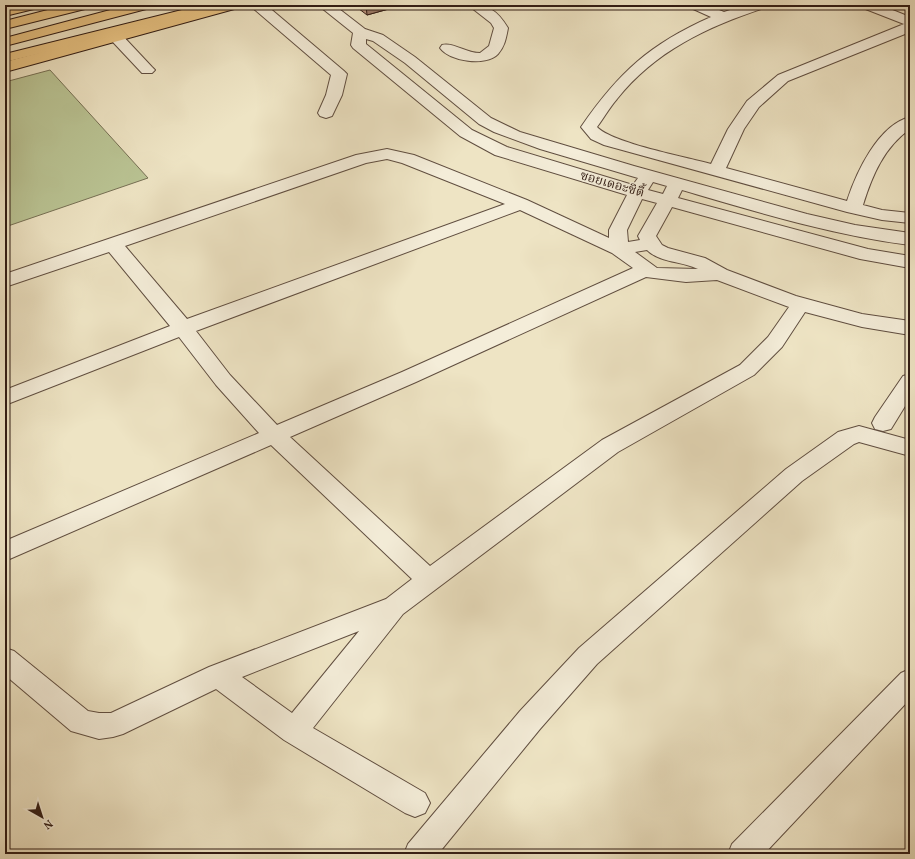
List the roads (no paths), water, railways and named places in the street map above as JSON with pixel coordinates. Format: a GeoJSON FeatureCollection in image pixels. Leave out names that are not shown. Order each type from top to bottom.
{"type":"FeatureCollection","features":[{"type":"Feature","properties":{"kind":"main road"},"geometry":{"type":"LineString","coordinates":[[5,12],[33,5]]}},
{"type":"Feature","properties":{"kind":"main road"},"geometry":{"type":"LineString","coordinates":[[5,22],[61,5]]}},
{"type":"Feature","properties":{"kind":"main road"},"geometry":{"type":"LineString","coordinates":[[5,25],[84,5]]}},
{"type":"Feature","properties":{"kind":"main road"},"geometry":{"type":"LineString","coordinates":[[5,31],[106,5]]}},
{"type":"Feature","properties":{"kind":"main road"},"geometry":{"type":"LineString","coordinates":[[5,42],[145,5]]}},
{"type":"Feature","properties":{"kind":"main road"},"geometry":{"type":"LineString","coordinates":[[5,57],[194,5]]}},
{"type":"Feature","properties":{"kind":"main road"},"geometry":{"type":"LineString","coordinates":[[5,57],[25,54],[127,26],[219,5]]}},
{"type":"Feature","properties":{"kind":"main road"},"geometry":{"type":"LineString","coordinates":[[5,67],[233,5]]}},
{"type":"Feature","properties":{"kind":"street","name":"ซอยเดอะซิตี้"},"geometry":{"type":"LineString","coordinates":[[325,5],[360,32],[378,38],[405,57],[497,128],[520,137],[678,184],[876,236],[910,239]]}},
{"type":"Feature","properties":{"kind":"street"},"geometry":{"type":"LineString","coordinates":[[447,48],[460,56],[474,57],[490,53],[496,47],[501,28],[496,20],[475,5]]}},
{"type":"Feature","properties":{"kind":"street"},"geometry":{"type":"LineString","coordinates":[[696,5],[722,17]]}},
{"type":"Feature","properties":{"kind":"street"},"geometry":{"type":"LineString","coordinates":[[759,5],[722,17],[668,43],[644,62],[613,92],[589,127],[594,134],[602,139],[852,208],[882,215],[910,218]]}},
{"type":"Feature","properties":{"kind":"street"},"geometry":{"type":"LineString","coordinates":[[868,5],[910,21],[910,17]]}},
{"type":"Feature","properties":{"kind":"street"},"geometry":{"type":"LineString","coordinates":[[892,5],[910,12]]}},
{"type":"Feature","properties":{"kind":"street"},"geometry":{"type":"LineString","coordinates":[[259,6],[340,74],[334,95],[326,113]]}},
{"type":"Feature","properties":{"kind":"street"},"geometry":{"type":"LineString","coordinates":[[716,171],[736,128],[753,104],[783,78],[910,26]]}},
{"type":"Feature","properties":{"kind":"street","name":"ซอยเดอะซิตี้"},"geometry":{"type":"LineString","coordinates":[[360,32],[358,45],[466,133],[501,150],[541,164],[666,200],[867,255],[910,262]]}},
{"type":"Feature","properties":{"kind":"street"},"geometry":{"type":"LineString","coordinates":[[116,37],[147,70]]}},
{"type":"Feature","properties":{"kind":"street"},"geometry":{"type":"LineString","coordinates":[[382,64],[405,57]]}},
{"type":"Feature","properties":{"kind":"street"},"geometry":{"type":"LineString","coordinates":[[852,208],[861,185],[881,147],[888,138],[910,122]]}},
{"type":"Feature","properties":{"kind":"street"},"geometry":{"type":"LineString","coordinates":[[5,281],[112,243],[376,155],[395,155],[408,159],[521,204],[619,249],[652,273],[686,276],[718,274]]}},
{"type":"Feature","properties":{"kind":"street"},"geometry":{"type":"LineString","coordinates":[[619,249],[618,230],[637,192],[649,176]]}},
{"type":"Feature","properties":{"kind":"street"},"geometry":{"type":"LineString","coordinates":[[678,184],[666,200],[647,236],[650,244],[670,256],[698,262],[718,274],[801,303],[882,324],[910,328]]}},
{"type":"Feature","properties":{"kind":"street"},"geometry":{"type":"LineString","coordinates":[[5,398],[183,328],[521,204]]}},
{"type":"Feature","properties":{"kind":"street"},"geometry":{"type":"LineString","coordinates":[[112,243],[183,328],[223,380],[273,434],[430,581]]}},
{"type":"Feature","properties":{"kind":"street"},"geometry":{"type":"LineString","coordinates":[[619,249],[650,244]]}},
{"type":"Feature","properties":{"kind":"street"},"geometry":{"type":"LineString","coordinates":[[5,551],[273,434],[409,377],[646,270]]}},
{"type":"Feature","properties":{"kind":"street"},"geometry":{"type":"LineString","coordinates":[[5,659],[81,722],[99,726],[113,725],[218,675],[395,606],[610,446],[747,370],[775,342],[801,303]]}},
{"type":"Feature","properties":{"kind":"street"},"geometry":{"type":"LineString","coordinates":[[883,423],[910,381]]}},
{"type":"Feature","properties":{"kind":"street"},"geometry":{"type":"LineString","coordinates":[[419,854],[530,720],[588,656],[794,475],[846,438],[859,434],[910,448]]}},
{"type":"Feature","properties":{"kind":"street"},"geometry":{"type":"LineString","coordinates":[[294,731],[395,606]]}},
{"type":"Feature","properties":{"kind":"street"},"geometry":{"type":"LineString","coordinates":[[218,675],[294,731],[415,803]]}},
{"type":"Feature","properties":{"kind":"street"},"geometry":{"type":"LineString","coordinates":[[743,854],[910,681]]}}]}
